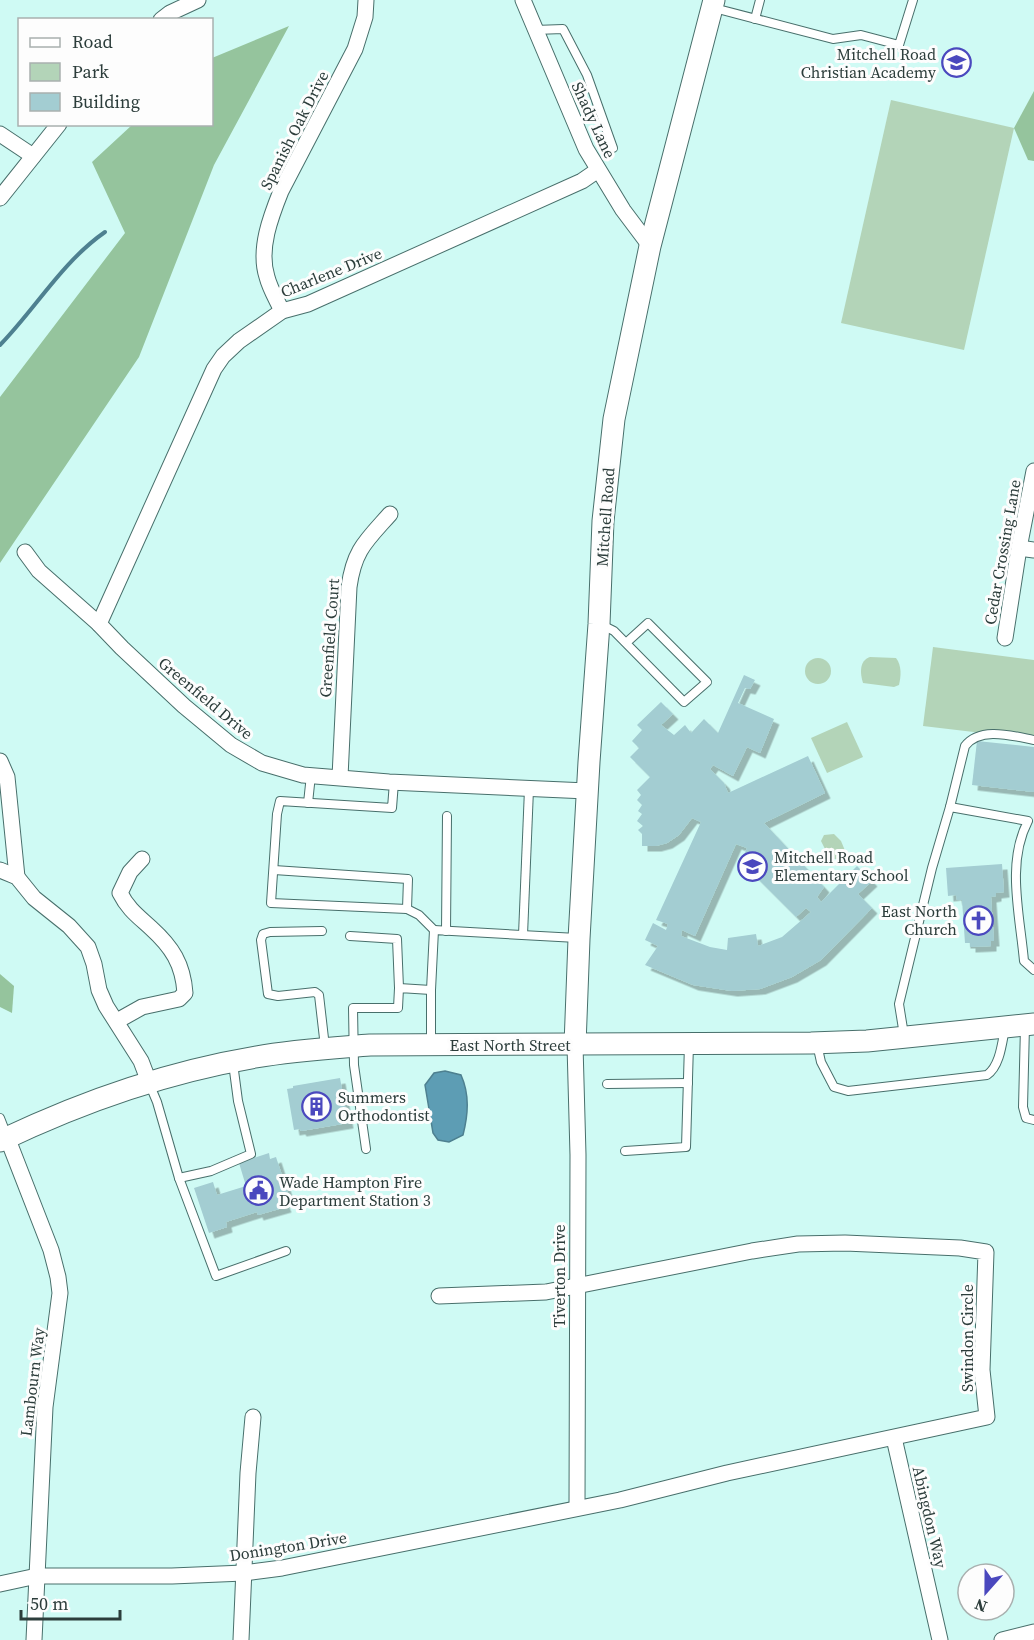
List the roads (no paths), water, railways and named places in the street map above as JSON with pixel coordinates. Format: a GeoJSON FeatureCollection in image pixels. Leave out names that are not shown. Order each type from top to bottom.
{"type":"FeatureCollection","features":[{"type":"Feature","properties":{"kind":"street"},"geometry":{"type":"LineString","coordinates":[[165,18],[198,0]]}},
{"type":"Feature","properties":{"kind":"street","name":"Spanish Oak Drive"},"geometry":{"type":"LineString","coordinates":[[282,311],[266,276],[264,261],[273,210],[281,190],[355,49],[365,17],[366,0]]}},
{"type":"Feature","properties":{"kind":"street","name":"Shady Lane"},"geometry":{"type":"LineString","coordinates":[[523,0],[586,149],[623,210],[650,246]]}},
{"type":"Feature","properties":{"kind":"street","name":"Mitchell Road"},"geometry":{"type":"LineString","coordinates":[[575,1045],[603,521],[614,419],[650,246],[713,4]]}},
{"type":"Feature","properties":{"kind":"street"},"geometry":{"type":"LineString","coordinates":[[0,198],[57,126]]}},
{"type":"Feature","properties":{"kind":"street"},"geometry":{"type":"LineString","coordinates":[[0,134],[33,156]]}},
{"type":"Feature","properties":{"kind":"street","name":"Charlene Drive"},"geometry":{"type":"LineString","coordinates":[[99,624],[214,369],[223,356],[239,341],[282,311],[308,304],[432,250],[582,181],[598,170]]}},
{"type":"Feature","properties":{"kind":"street","name":"Cedar Crossing Lane"},"geometry":{"type":"LineString","coordinates":[[1005,638],[1026,549],[1034,471]]}},
{"type":"Feature","properties":{"kind":"street","name":"Greenfield Court"},"geometry":{"type":"LineString","coordinates":[[339,777],[352,567],[362,545],[390,514]]}},
{"type":"Feature","properties":{"kind":"street","name":"Greenfield Drive"},"geometry":{"type":"LineString","coordinates":[[25,552],[39,571],[99,624],[184,706],[231,746],[262,763],[284,771],[311,775],[394,782],[587,791]]}},
{"type":"Feature","properties":{"kind":"street"},"geometry":{"type":"LineString","coordinates":[[0,761],[7,777],[17,876],[34,898],[69,926],[88,947],[99,990],[106,1006],[141,1061],[149,1082]]}},
{"type":"Feature","properties":{"kind":"street"},"geometry":{"type":"LineString","coordinates":[[117,1022],[142,1007],[179,999],[185,993],[182,971],[176,956],[154,930],[126,906],[120,893],[130,872],[142,859]]}},
{"type":"Feature","properties":{"kind":"street"},"geometry":{"type":"LineString","coordinates":[[0,870],[17,876]]}},
{"type":"Feature","properties":{"kind":"street","name":"East North Street"},"geometry":{"type":"LineString","coordinates":[[2,1132],[149,1082],[232,1061],[295,1051],[431,1045],[816,1043],[1022,1026]]}},
{"type":"Feature","properties":{"kind":"street","name":"Tiverton Drive"},"geometry":{"type":"LineString","coordinates":[[575,1045],[578,1155],[577,1507]]}},
{"type":"Feature","properties":{"kind":"street","name":"Lambourn Way"},"geometry":{"type":"LineString","coordinates":[[2,1132],[51,1250],[60,1293],[45,1407],[34,1640]]}},
{"type":"Feature","properties":{"kind":"street","name":"Swindon Circle"},"geometry":{"type":"LineString","coordinates":[[577,1287],[752,1251],[798,1244],[845,1243],[960,1248],[986,1252],[982,1370],[987,1417],[727,1473],[620,1500],[577,1507]]}},
{"type":"Feature","properties":{"kind":"street"},"geometry":{"type":"LineString","coordinates":[[439,1296],[546,1292],[577,1287]]}},
{"type":"Feature","properties":{"kind":"street"},"geometry":{"type":"LineString","coordinates":[[241,1640],[248,1473],[253,1417]]}},
{"type":"Feature","properties":{"kind":"street","name":"Abingdon Way"},"geometry":{"type":"LineString","coordinates":[[894,1438],[940,1640]]}},
{"type":"Feature","properties":{"kind":"street","name":"Donington Drive"},"geometry":{"type":"LineString","coordinates":[[0,1584],[37,1576],[172,1576],[244,1573],[282,1568],[577,1507]]}},
{"type":"Feature","properties":{"kind":"street"},"geometry":{"type":"LineString","coordinates":[[1002,1640],[1034,1632]]}},
{"type":"Feature","properties":{"kind":"lane"},"geometry":{"type":"LineString","coordinates":[[755,19],[760,0]]}},
{"type":"Feature","properties":{"kind":"lane"},"geometry":{"type":"LineString","coordinates":[[713,4],[755,19],[833,39],[861,35],[899,45],[913,0]]}},
{"type":"Feature","properties":{"kind":"lane"},"geometry":{"type":"LineString","coordinates":[[535,30],[563,29],[587,75],[613,148]]}},
{"type":"Feature","properties":{"kind":"lane"},"geometry":{"type":"LineString","coordinates":[[599,624],[614,631],[684,702],[707,682],[648,623],[626,643]]}},
{"type":"Feature","properties":{"kind":"lane"},"geometry":{"type":"LineString","coordinates":[[905,1037],[900,1004],[932,868],[965,746],[970,740],[983,734],[1034,740]]}},
{"type":"Feature","properties":{"kind":"lane"},"geometry":{"type":"LineString","coordinates":[[308,803],[311,775]]}},
{"type":"Feature","properties":{"kind":"lane"},"geometry":{"type":"LineString","coordinates":[[394,782],[392,808],[280,801],[272,903],[407,909],[418,915],[434,930],[579,939]]}},
{"type":"Feature","properties":{"kind":"lane"},"geometry":{"type":"LineString","coordinates":[[523,935],[530,789]]}},
{"type":"Feature","properties":{"kind":"lane"},"geometry":{"type":"LineString","coordinates":[[950,807],[1031,820],[1020,837],[1015,867],[1024,961],[1034,970]]}},
{"type":"Feature","properties":{"kind":"lane"},"geometry":{"type":"LineString","coordinates":[[447,816],[447,931]]}},
{"type":"Feature","properties":{"kind":"lane"},"geometry":{"type":"LineString","coordinates":[[274,870],[408,879],[407,909]]}},
{"type":"Feature","properties":{"kind":"lane"},"geometry":{"type":"LineString","coordinates":[[431,1045],[430,990],[434,930]]}},
{"type":"Feature","properties":{"kind":"lane"},"geometry":{"type":"LineString","coordinates":[[322,931],[270,932],[263,934],[261,940],[268,994],[278,996],[315,992],[319,995],[325,1048]]}},
{"type":"Feature","properties":{"kind":"lane"},"geometry":{"type":"LineString","coordinates":[[350,936],[397,939],[398,1008],[353,1008],[353,1047],[366,1149]]}},
{"type":"Feature","properties":{"kind":"lane"},"geometry":{"type":"LineString","coordinates":[[399,988],[430,990]]}},
{"type":"Feature","properties":{"kind":"lane"},"geometry":{"type":"LineString","coordinates":[[816,1043],[821,1062],[834,1087],[840,1090],[858,1090],[987,1075],[992,1072],[998,1059],[1022,1026]]}},
{"type":"Feature","properties":{"kind":"lane"},"geometry":{"type":"LineString","coordinates":[[1022,1026],[1023,1107],[1026,1118],[1034,1120]]}},
{"type":"Feature","properties":{"kind":"lane"},"geometry":{"type":"LineString","coordinates":[[625,1151],[686,1147],[689,1044]]}},
{"type":"Feature","properties":{"kind":"lane"},"geometry":{"type":"LineString","coordinates":[[179,1178],[211,1172],[251,1154],[238,1101],[232,1061]]}},
{"type":"Feature","properties":{"kind":"lane"},"geometry":{"type":"LineString","coordinates":[[149,1082],[158,1102],[179,1178],[216,1276],[286,1251]]}},
{"type":"Feature","properties":{"kind":"lane"},"geometry":{"type":"LineString","coordinates":[[607,1084],[688,1083]]}},
{"type":"Feature","properties":{"kind":"water"},"geometry":{"type":"Polygon","coordinates":[[[445,1071],[461,1075],[467,1098],[463,1135],[449,1142],[438,1140],[433,1133],[425,1085],[434,1073],[445,1071]]]}},
{"type":"Feature","properties":{"kind":"waterway"},"geometry":{"type":"LineString","coordinates":[[0,345],[62,271],[105,232]]}},
{"type":"Feature","properties":{"kind":"place","name":"Mitchell Road Christian Academy"},"geometry":{"type":"Point","coordinates":[957,63]}},
{"type":"Feature","properties":{"kind":"place","name":"Mitchell Road Elementary School"},"geometry":{"type":"Point","coordinates":[753,866]}},
{"type":"Feature","properties":{"kind":"place","name":"East North Church"},"geometry":{"type":"Point","coordinates":[978,920]}},
{"type":"Feature","properties":{"kind":"place","name":"Summers Orthodontist"},"geometry":{"type":"Point","coordinates":[317,1106]}},
{"type":"Feature","properties":{"kind":"place","name":"Wade Hampton Fire Department Station 3"},"geometry":{"type":"Point","coordinates":[258,1191]}}]}
